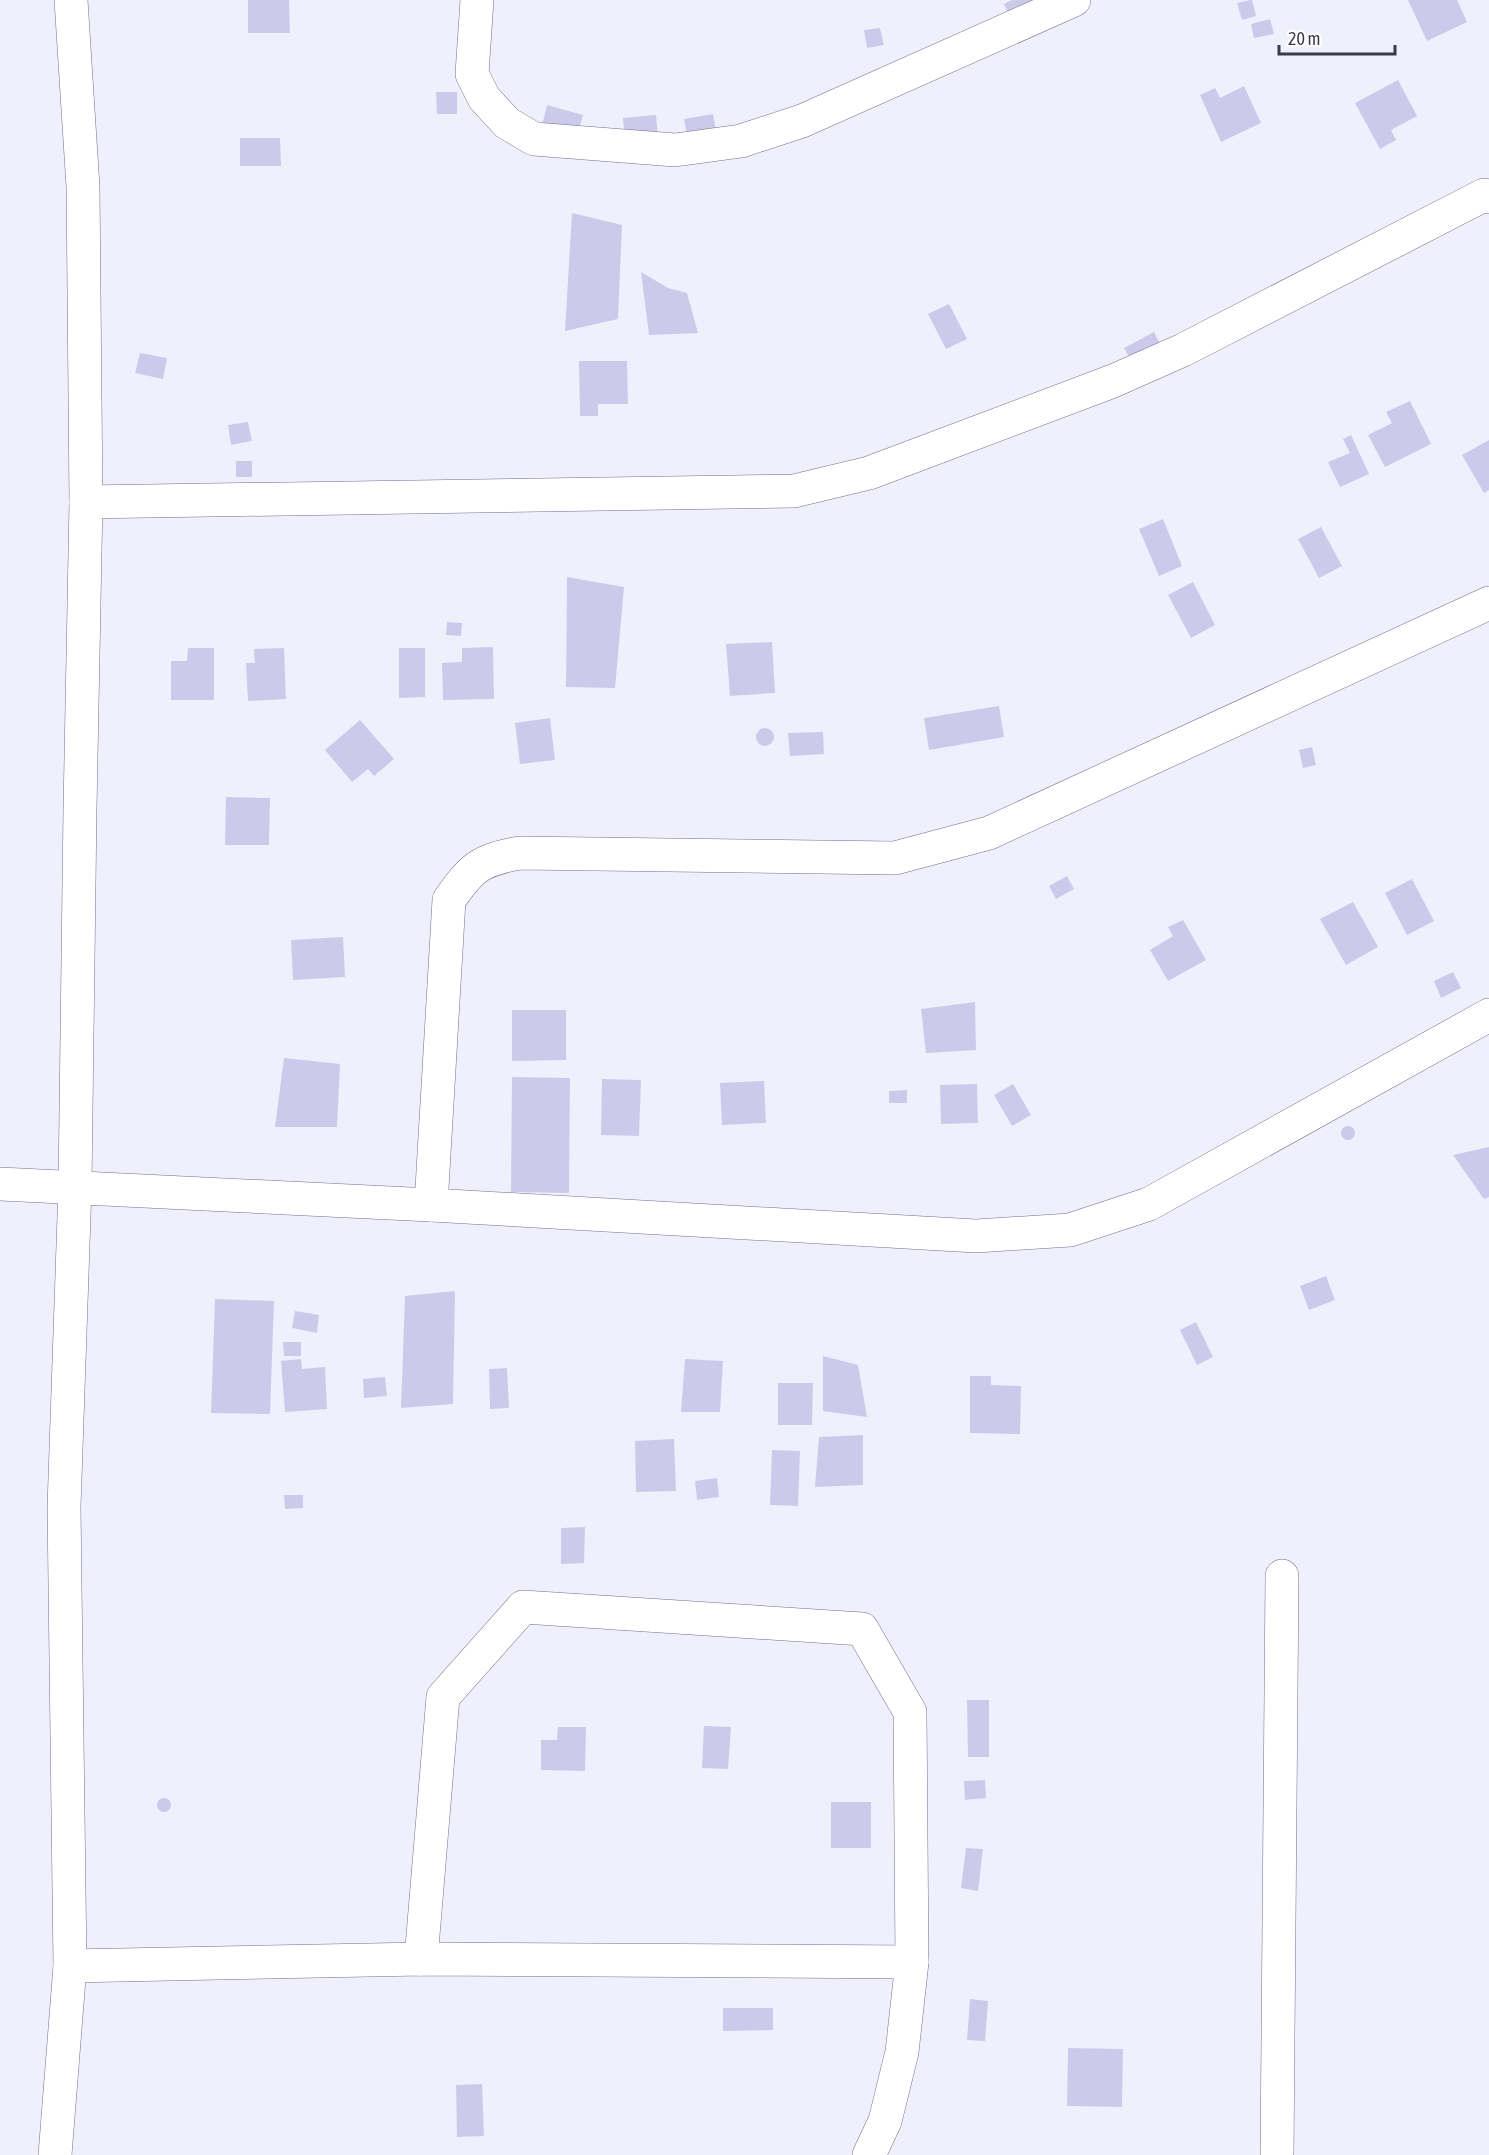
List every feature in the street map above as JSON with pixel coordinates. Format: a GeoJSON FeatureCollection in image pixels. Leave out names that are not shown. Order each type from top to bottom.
{"type":"FeatureCollection","features":[{"type":"Feature","properties":{"kind":"street"},"geometry":{"type":"LineString","coordinates":[[55,2155],[70,1966],[64,1507],[75,1187],[86,502],[83,187],[71,0]]}},
{"type":"Feature","properties":{"kind":"street"},"geometry":{"type":"LineString","coordinates":[[477,0],[472,74],[484,98],[507,123],[534,139],[675,150],[741,141],[802,121],[1074,0]]}},
{"type":"Feature","properties":{"kind":"street"},"geometry":{"type":"LineString","coordinates":[[86,502],[794,490],[869,473],[1113,381],[1183,350],[1484,195],[1489,197]]}},
{"type":"Feature","properties":{"kind":"street"},"geometry":{"type":"LineString","coordinates":[[431,1205],[450,900],[467,875],[493,858],[520,853],[895,858],[989,833],[1489,603]]}},
{"type":"Feature","properties":{"kind":"street"},"geometry":{"type":"LineString","coordinates":[[0,1184],[431,1205],[976,1236],[1070,1230],[1149,1204],[1489,1015]]}},
{"type":"Feature","properties":{"kind":"street"},"geometry":{"type":"LineString","coordinates":[[1277,2155],[1282,1576]]}},
{"type":"Feature","properties":{"kind":"street"},"geometry":{"type":"LineString","coordinates":[[422,1959],[443,1697],[523,1607],[862,1629],[910,1712],[912,1962],[902,2052],[885,2121],[868,2155]]}},
{"type":"Feature","properties":{"kind":"street"},"geometry":{"type":"LineString","coordinates":[[70,1966],[422,1959],[912,1962]]}},
{"type":"Feature","properties":{"kind":"building"},"geometry":{"type":"Polygon","coordinates":[[[248,0],[289,0],[290,33],[248,33],[248,0]]]}},
{"type":"Feature","properties":{"kind":"building"},"geometry":{"type":"Polygon","coordinates":[[[1012,0],[1036,0],[1013,24],[1004,4],[1012,0]]]}},
{"type":"Feature","properties":{"kind":"building"},"geometry":{"type":"Polygon","coordinates":[[[1252,0],[1256,16],[1242,20],[1237,3],[1252,0]]]}},
{"type":"Feature","properties":{"kind":"building"},"geometry":{"type":"Polygon","coordinates":[[[1408,0],[1457,0],[1467,22],[1427,41],[1408,0]]]}},
{"type":"Feature","properties":{"kind":"building"},"geometry":{"type":"Polygon","coordinates":[[[1270,19],[1274,34],[1254,38],[1251,24],[1270,19]]]}},
{"type":"Feature","properties":{"kind":"building"},"geometry":{"type":"Polygon","coordinates":[[[880,28],[884,45],[867,48],[864,30],[880,28]]]}},
{"type":"Feature","properties":{"kind":"building"},"geometry":{"type":"Polygon","coordinates":[[[1398,80],[1417,116],[1391,130],[1396,140],[1380,149],[1355,103],[1398,80]]]}},
{"type":"Feature","properties":{"kind":"building"},"geometry":{"type":"Polygon","coordinates":[[[1244,86],[1261,123],[1221,142],[1200,95],[1215,88],[1220,98],[1244,86]]]}},
{"type":"Feature","properties":{"kind":"building"},"geometry":{"type":"Polygon","coordinates":[[[436,92],[457,92],[457,114],[437,114],[436,92]]]}},
{"type":"Feature","properties":{"kind":"building"},"geometry":{"type":"Polygon","coordinates":[[[547,105],[583,115],[576,139],[541,130],[547,105]]]}},
{"type":"Feature","properties":{"kind":"building"},"geometry":{"type":"Polygon","coordinates":[[[713,114],[716,131],[687,136],[684,119],[713,114]]]}},
{"type":"Feature","properties":{"kind":"building"},"geometry":{"type":"Polygon","coordinates":[[[656,115],[658,138],[625,141],[623,118],[656,115]]]}},
{"type":"Feature","properties":{"kind":"building"},"geometry":{"type":"Polygon","coordinates":[[[240,138],[280,138],[281,166],[240,166],[240,138]]]}},
{"type":"Feature","properties":{"kind":"building"},"geometry":{"type":"Polygon","coordinates":[[[572,213],[622,225],[618,319],[565,331],[572,213]]]}},
{"type":"Feature","properties":{"kind":"building"},"geometry":{"type":"Polygon","coordinates":[[[641,272],[668,288],[687,293],[698,333],[649,335],[641,272]]]}},
{"type":"Feature","properties":{"kind":"building"},"geometry":{"type":"Polygon","coordinates":[[[949,304],[967,339],[946,349],[928,314],[949,304]]]}},
{"type":"Feature","properties":{"kind":"building"},"geometry":{"type":"Polygon","coordinates":[[[1154,332],[1164,351],[1134,366],[1124,348],[1154,332]]]}},
{"type":"Feature","properties":{"kind":"building"},"geometry":{"type":"Polygon","coordinates":[[[140,353],[167,358],[163,379],[135,373],[140,353]]]}},
{"type":"Feature","properties":{"kind":"building"},"geometry":{"type":"Polygon","coordinates":[[[579,361],[627,361],[628,404],[598,404],[598,416],[580,416],[579,361]]]}},
{"type":"Feature","properties":{"kind":"building"},"geometry":{"type":"Polygon","coordinates":[[[1410,401],[1431,444],[1385,467],[1368,435],[1392,423],[1386,412],[1410,401]]]}},
{"type":"Feature","properties":{"kind":"building"},"geometry":{"type":"Polygon","coordinates":[[[248,422],[252,441],[231,445],[228,425],[248,422]]]}},
{"type":"Feature","properties":{"kind":"building"},"geometry":{"type":"Polygon","coordinates":[[[1351,435],[1369,474],[1340,487],[1328,462],[1350,453],[1343,439],[1351,435]]]}},
{"type":"Feature","properties":{"kind":"building"},"geometry":{"type":"Polygon","coordinates":[[[1489,440],[1489,490],[1484,493],[1462,455],[1489,440]]]}},
{"type":"Feature","properties":{"kind":"building"},"geometry":{"type":"Polygon","coordinates":[[[236,461],[252,461],[252,477],[236,477],[236,461]]]}},
{"type":"Feature","properties":{"kind":"building"},"geometry":{"type":"Polygon","coordinates":[[[1163,519],[1182,566],[1159,576],[1139,529],[1163,519]]]}},
{"type":"Feature","properties":{"kind":"building"},"geometry":{"type":"Polygon","coordinates":[[[1321,527],[1342,566],[1319,578],[1298,539],[1321,527]]]}},
{"type":"Feature","properties":{"kind":"building"},"geometry":{"type":"Polygon","coordinates":[[[567,577],[624,587],[615,688],[566,687],[567,577]]]}},
{"type":"Feature","properties":{"kind":"building"},"geometry":{"type":"Polygon","coordinates":[[[1193,582],[1215,625],[1191,638],[1168,595],[1193,582]]]}},
{"type":"Feature","properties":{"kind":"building"},"geometry":{"type":"Polygon","coordinates":[[[447,622],[462,623],[461,636],[446,635],[447,622]]]}},
{"type":"Feature","properties":{"kind":"building"},"geometry":{"type":"Polygon","coordinates":[[[772,642],[775,693],[730,696],[726,644],[772,642]]]}},
{"type":"Feature","properties":{"kind":"building"},"geometry":{"type":"Polygon","coordinates":[[[493,647],[494,699],[443,700],[442,663],[462,662],[462,648],[493,647]]]}},
{"type":"Feature","properties":{"kind":"building"},"geometry":{"type":"Polygon","coordinates":[[[188,648],[214,648],[214,700],[171,700],[171,661],[187,661],[188,648]]]}},
{"type":"Feature","properties":{"kind":"building"},"geometry":{"type":"Polygon","coordinates":[[[284,648],[286,699],[248,701],[246,663],[255,663],[254,649],[284,648]]]}},
{"type":"Feature","properties":{"kind":"building"},"geometry":{"type":"Polygon","coordinates":[[[399,648],[425,648],[425,697],[399,698],[399,648]]]}},
{"type":"Feature","properties":{"kind":"building"},"geometry":{"type":"Polygon","coordinates":[[[999,706],[1004,737],[929,750],[924,718],[999,706]]]}},
{"type":"Feature","properties":{"kind":"building"},"geometry":{"type":"Polygon","coordinates":[[[550,718],[555,760],[520,764],[515,723],[550,718]]]}},
{"type":"Feature","properties":{"kind":"building"},"geometry":{"type":"Polygon","coordinates":[[[360,720],[394,759],[374,776],[368,769],[352,782],[325,750],[360,720]]]}},
{"type":"Feature","properties":{"kind":"building"},"geometry":{"type":"Polygon","coordinates":[[[761,728],[769,728],[774,733],[772,744],[761,746],[756,741],[756,733],[761,728]]]}},
{"type":"Feature","properties":{"kind":"building"},"geometry":{"type":"Polygon","coordinates":[[[823,732],[824,754],[790,756],[788,733],[823,732]]]}},
{"type":"Feature","properties":{"kind":"building"},"geometry":{"type":"Polygon","coordinates":[[[1312,747],[1316,765],[1303,768],[1299,750],[1312,747]]]}},
{"type":"Feature","properties":{"kind":"building"},"geometry":{"type":"Polygon","coordinates":[[[226,797],[270,798],[269,845],[225,845],[226,797]]]}},
{"type":"Feature","properties":{"kind":"building"},"geometry":{"type":"Polygon","coordinates":[[[1067,876],[1074,889],[1056,899],[1049,886],[1067,876]]]}},
{"type":"Feature","properties":{"kind":"building"},"geometry":{"type":"Polygon","coordinates":[[[1412,879],[1434,921],[1407,935],[1385,893],[1412,879]]]}},
{"type":"Feature","properties":{"kind":"building"},"geometry":{"type":"Polygon","coordinates":[[[1353,902],[1378,947],[1346,965],[1320,919],[1353,902]]]}},
{"type":"Feature","properties":{"kind":"building"},"geometry":{"type":"Polygon","coordinates":[[[1183,920],[1206,960],[1168,981],[1150,950],[1173,936],[1168,927],[1183,920]]]}},
{"type":"Feature","properties":{"kind":"building"},"geometry":{"type":"Polygon","coordinates":[[[343,937],[345,977],[293,980],[291,940],[343,937]]]}},
{"type":"Feature","properties":{"kind":"building"},"geometry":{"type":"Polygon","coordinates":[[[1453,972],[1461,988],[1441,998],[1434,981],[1453,972]]]}},
{"type":"Feature","properties":{"kind":"building"},"geometry":{"type":"Polygon","coordinates":[[[975,1002],[976,1050],[926,1053],[921,1009],[975,1002]]]}},
{"type":"Feature","properties":{"kind":"building"},"geometry":{"type":"Polygon","coordinates":[[[512,1010],[566,1010],[566,1060],[512,1061],[512,1010]]]}},
{"type":"Feature","properties":{"kind":"building"},"geometry":{"type":"Polygon","coordinates":[[[284,1058],[340,1064],[337,1127],[275,1127],[284,1058]]]}},
{"type":"Feature","properties":{"kind":"building"},"geometry":{"type":"Polygon","coordinates":[[[512,1077],[570,1078],[569,1193],[511,1192],[512,1077]]]}},
{"type":"Feature","properties":{"kind":"building"},"geometry":{"type":"Polygon","coordinates":[[[602,1079],[641,1080],[639,1136],[601,1135],[602,1079]]]}},
{"type":"Feature","properties":{"kind":"building"},"geometry":{"type":"Polygon","coordinates":[[[764,1081],[766,1123],[722,1125],[720,1083],[764,1081]]]}},
{"type":"Feature","properties":{"kind":"building"},"geometry":{"type":"Polygon","coordinates":[[[977,1084],[978,1123],[941,1124],[940,1085],[977,1084]]]}},
{"type":"Feature","properties":{"kind":"building"},"geometry":{"type":"Polygon","coordinates":[[[1013,1084],[1031,1115],[1012,1126],[994,1095],[1013,1084]]]}},
{"type":"Feature","properties":{"kind":"building"},"geometry":{"type":"Polygon","coordinates":[[[907,1090],[907,1103],[889,1103],[889,1091],[907,1090]]]}},
{"type":"Feature","properties":{"kind":"building"},"geometry":{"type":"Polygon","coordinates":[[[1348,1126],[1353,1128],[1355,1133],[1353,1138],[1348,1140],[1343,1138],[1341,1133],[1343,1128],[1348,1126]]]}},
{"type":"Feature","properties":{"kind":"building"},"geometry":{"type":"Polygon","coordinates":[[[1489,1147],[1489,1197],[1484,1199],[1453,1155],[1489,1147]]]}},
{"type":"Feature","properties":{"kind":"building"},"geometry":{"type":"Polygon","coordinates":[[[1326,1276],[1335,1300],[1309,1310],[1300,1286],[1326,1276]]]}},
{"type":"Feature","properties":{"kind":"building"},"geometry":{"type":"Polygon","coordinates":[[[455,1291],[453,1404],[401,1408],[405,1296],[455,1291]]]}},
{"type":"Feature","properties":{"kind":"building"},"geometry":{"type":"Polygon","coordinates":[[[215,1299],[274,1301],[270,1414],[211,1413],[215,1299]]]}},
{"type":"Feature","properties":{"kind":"building"},"geometry":{"type":"Polygon","coordinates":[[[295,1311],[319,1315],[317,1333],[292,1328],[295,1311]]]}},
{"type":"Feature","properties":{"kind":"building"},"geometry":{"type":"Polygon","coordinates":[[[1196,1322],[1213,1357],[1197,1365],[1180,1330],[1196,1322]]]}},
{"type":"Feature","properties":{"kind":"building"},"geometry":{"type":"Polygon","coordinates":[[[283,1342],[301,1342],[301,1356],[284,1356],[283,1342]]]}},
{"type":"Feature","properties":{"kind":"building"},"geometry":{"type":"Polygon","coordinates":[[[823,1356],[858,1365],[867,1417],[823,1411],[823,1356]]]}},
{"type":"Feature","properties":{"kind":"building"},"geometry":{"type":"Polygon","coordinates":[[[301,1359],[302,1369],[325,1367],[327,1409],[285,1412],[281,1361],[301,1359]]]}},
{"type":"Feature","properties":{"kind":"building"},"geometry":{"type":"Polygon","coordinates":[[[685,1359],[723,1361],[720,1412],[681,1412],[685,1359]]]}},
{"type":"Feature","properties":{"kind":"building"},"geometry":{"type":"Polygon","coordinates":[[[507,1368],[509,1408],[490,1409],[489,1369],[507,1368]]]}},
{"type":"Feature","properties":{"kind":"building"},"geometry":{"type":"Polygon","coordinates":[[[970,1376],[991,1376],[991,1385],[1021,1386],[1020,1434],[970,1433],[970,1376]]]}},
{"type":"Feature","properties":{"kind":"building"},"geometry":{"type":"Polygon","coordinates":[[[385,1377],[387,1396],[364,1398],[363,1379],[385,1377]]]}},
{"type":"Feature","properties":{"kind":"building"},"geometry":{"type":"Polygon","coordinates":[[[778,1383],[813,1383],[812,1425],[778,1425],[778,1383]]]}},
{"type":"Feature","properties":{"kind":"building"},"geometry":{"type":"Polygon","coordinates":[[[863,1435],[863,1485],[815,1487],[819,1437],[863,1435]]]}},
{"type":"Feature","properties":{"kind":"building"},"geometry":{"type":"Polygon","coordinates":[[[674,1439],[676,1491],[636,1492],[635,1441],[674,1439]]]}},
{"type":"Feature","properties":{"kind":"building"},"geometry":{"type":"Polygon","coordinates":[[[772,1450],[800,1451],[798,1506],[770,1505],[772,1450]]]}},
{"type":"Feature","properties":{"kind":"building"},"geometry":{"type":"Polygon","coordinates":[[[717,1478],[719,1497],[697,1500],[695,1481],[717,1478]]]}},
{"type":"Feature","properties":{"kind":"building"},"geometry":{"type":"Polygon","coordinates":[[[284,1495],[303,1495],[303,1508],[285,1509],[284,1495]]]}},
{"type":"Feature","properties":{"kind":"building"},"geometry":{"type":"Polygon","coordinates":[[[585,1527],[584,1563],[561,1564],[561,1528],[585,1527]]]}},
{"type":"Feature","properties":{"kind":"building"},"geometry":{"type":"Polygon","coordinates":[[[967,1700],[989,1700],[989,1757],[968,1757],[967,1700]]]}},
{"type":"Feature","properties":{"kind":"building"},"geometry":{"type":"Polygon","coordinates":[[[704,1726],[731,1727],[728,1769],[702,1768],[704,1726]]]}},
{"type":"Feature","properties":{"kind":"building"},"geometry":{"type":"Polygon","coordinates":[[[558,1727],[586,1727],[585,1771],[541,1770],[541,1740],[557,1740],[558,1727]]]}},
{"type":"Feature","properties":{"kind":"building"},"geometry":{"type":"Polygon","coordinates":[[[985,1780],[986,1798],[965,1800],[964,1781],[985,1780]]]}},
{"type":"Feature","properties":{"kind":"building"},"geometry":{"type":"Polygon","coordinates":[[[161,1798],[167,1798],[171,1805],[167,1812],[161,1812],[157,1808],[157,1802],[161,1798]]]}},
{"type":"Feature","properties":{"kind":"building"},"geometry":{"type":"Polygon","coordinates":[[[831,1802],[871,1802],[871,1848],[831,1848],[831,1802]]]}},
{"type":"Feature","properties":{"kind":"building"},"geometry":{"type":"Polygon","coordinates":[[[966,1848],[983,1849],[978,1891],[961,1888],[966,1848]]]}},
{"type":"Feature","properties":{"kind":"building"},"geometry":{"type":"Polygon","coordinates":[[[970,1999],[988,2001],[985,2041],[967,2040],[970,1999]]]}},
{"type":"Feature","properties":{"kind":"building"},"geometry":{"type":"Polygon","coordinates":[[[723,2008],[773,2008],[773,2030],[723,2031],[723,2008]]]}},
{"type":"Feature","properties":{"kind":"building"},"geometry":{"type":"Polygon","coordinates":[[[1068,2048],[1123,2049],[1122,2107],[1067,2106],[1068,2048]]]}},
{"type":"Feature","properties":{"kind":"building"},"geometry":{"type":"Polygon","coordinates":[[[482,2084],[484,2136],[457,2137],[456,2085],[482,2084]]]}}]}
